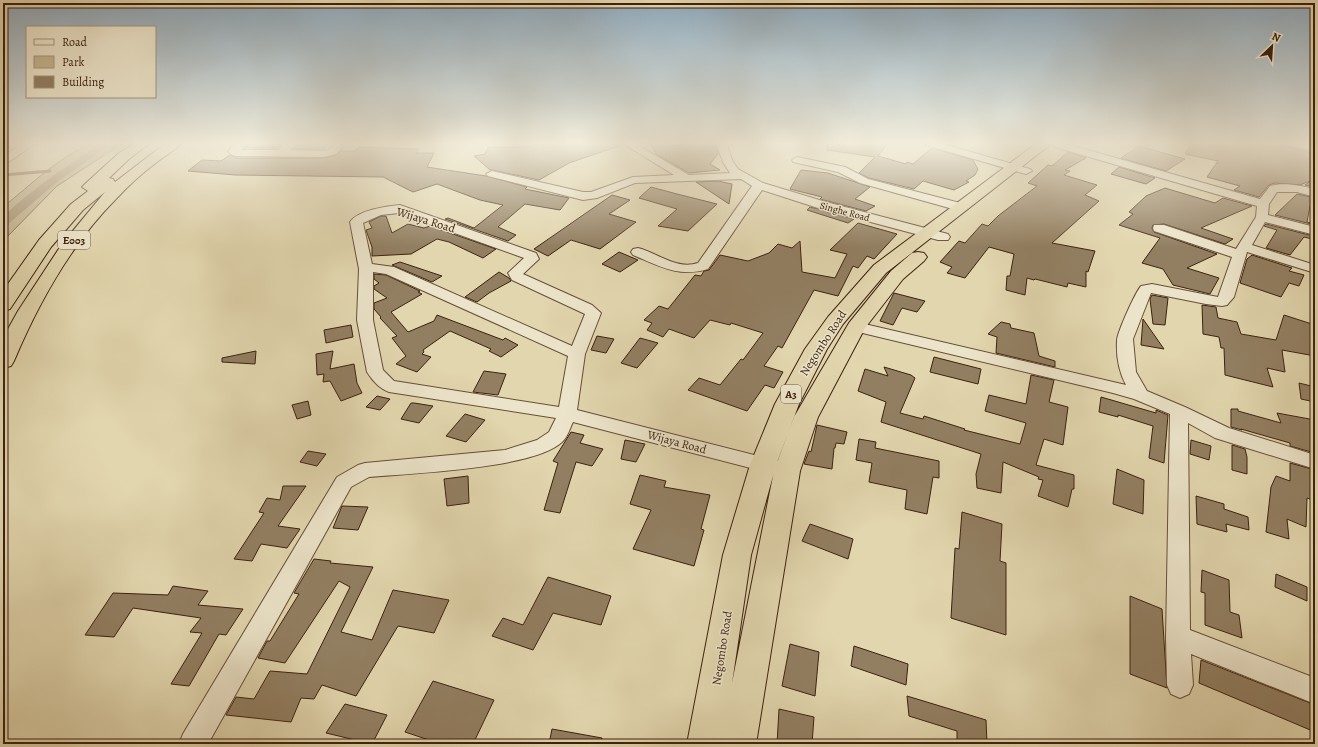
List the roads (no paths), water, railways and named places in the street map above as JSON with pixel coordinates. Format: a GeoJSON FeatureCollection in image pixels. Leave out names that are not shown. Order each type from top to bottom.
{"type":"FeatureCollection","features":[{"type":"Feature","properties":{"kind":"highway"},"geometry":{"type":"LineString","coordinates":[[77,207],[78,198],[100,178]]}},
{"type":"Feature","properties":{"kind":"highway","name":"E003"},"geometry":{"type":"LineString","coordinates":[[3,305],[9,294],[45,244],[77,207],[113,178]]}},
{"type":"Feature","properties":{"kind":"highway","name":"E003"},"geometry":{"type":"LineString","coordinates":[[3,361],[11,342],[36,294],[69,246],[102,204],[130,178]]}},
{"type":"Feature","properties":{"kind":"highway","name":"Negombo Road"},"geometry":{"type":"LineString","coordinates":[[738,744],[787,471],[806,417],[856,327],[897,275],[960,207],[1006,178]]}},
{"type":"Feature","properties":{"kind":"highway","name":"Negombo Road"},"geometry":{"type":"LineString","coordinates":[[706,744],[737,555],[763,465],[787,404],[801,375],[835,321],[880,269],[935,235],[1009,178]]}},
{"type":"Feature","properties":{"kind":"street"},"geometry":{"type":"LineString","coordinates":[[508,178],[583,196],[594,195],[633,180],[690,178]]}},
{"type":"Feature","properties":{"kind":"street","name":"Singhe Road"},"geometry":{"type":"LineString","coordinates":[[745,178],[759,185],[822,205],[935,235]]}},
{"type":"Feature","properties":{"kind":"street"},"geometry":{"type":"LineString","coordinates":[[858,178],[864,181],[960,207]]}},
{"type":"Feature","properties":{"kind":"street"},"geometry":{"type":"LineString","coordinates":[[1161,178],[1262,211],[1315,231]]}},
{"type":"Feature","properties":{"kind":"street"},"geometry":{"type":"LineString","coordinates":[[638,252],[680,269],[695,270],[703,266],[759,185]]}},
{"type":"Feature","properties":{"kind":"street"},"geometry":{"type":"LineString","coordinates":[[1140,395],[1128,372],[1125,339],[1143,293],[1146,289],[1152,288],[1222,302],[1227,297],[1241,251],[1274,188],[1297,189],[1315,192]]}},
{"type":"Feature","properties":{"kind":"street","name":"Wijaya Road"},"geometry":{"type":"LineString","coordinates":[[567,414],[577,354],[593,313],[587,308],[516,277],[515,273],[532,259],[531,256],[400,209],[390,209],[362,218],[356,222],[366,269],[365,320],[375,372],[389,386],[567,414],[787,471]]}},
{"type":"Feature","properties":{"kind":"street"},"geometry":{"type":"LineString","coordinates":[[1159,228],[1241,251],[1315,269]]}},
{"type":"Feature","properties":{"kind":"street"},"geometry":{"type":"LineString","coordinates":[[366,269],[372,268],[389,270],[577,354]]}},
{"type":"Feature","properties":{"kind":"street"},"geometry":{"type":"LineString","coordinates":[[856,327],[1088,381],[1140,395],[1179,411],[1222,433],[1315,462]]}},
{"type":"Feature","properties":{"kind":"street"},"geometry":{"type":"LineString","coordinates":[[1179,411],[1178,637],[1180,685]]}},
{"type":"Feature","properties":{"kind":"street"},"geometry":{"type":"LineString","coordinates":[[193,744],[344,482],[365,470],[505,457],[544,445],[557,436],[567,414]]}},
{"type":"Feature","properties":{"kind":"street"},"geometry":{"type":"LineString","coordinates":[[1178,637],[1315,691]]}},
{"type":"Feature","properties":{"kind":"waterway"},"geometry":{"type":"LineString","coordinates":[[3,222],[57,178]]}}]}
